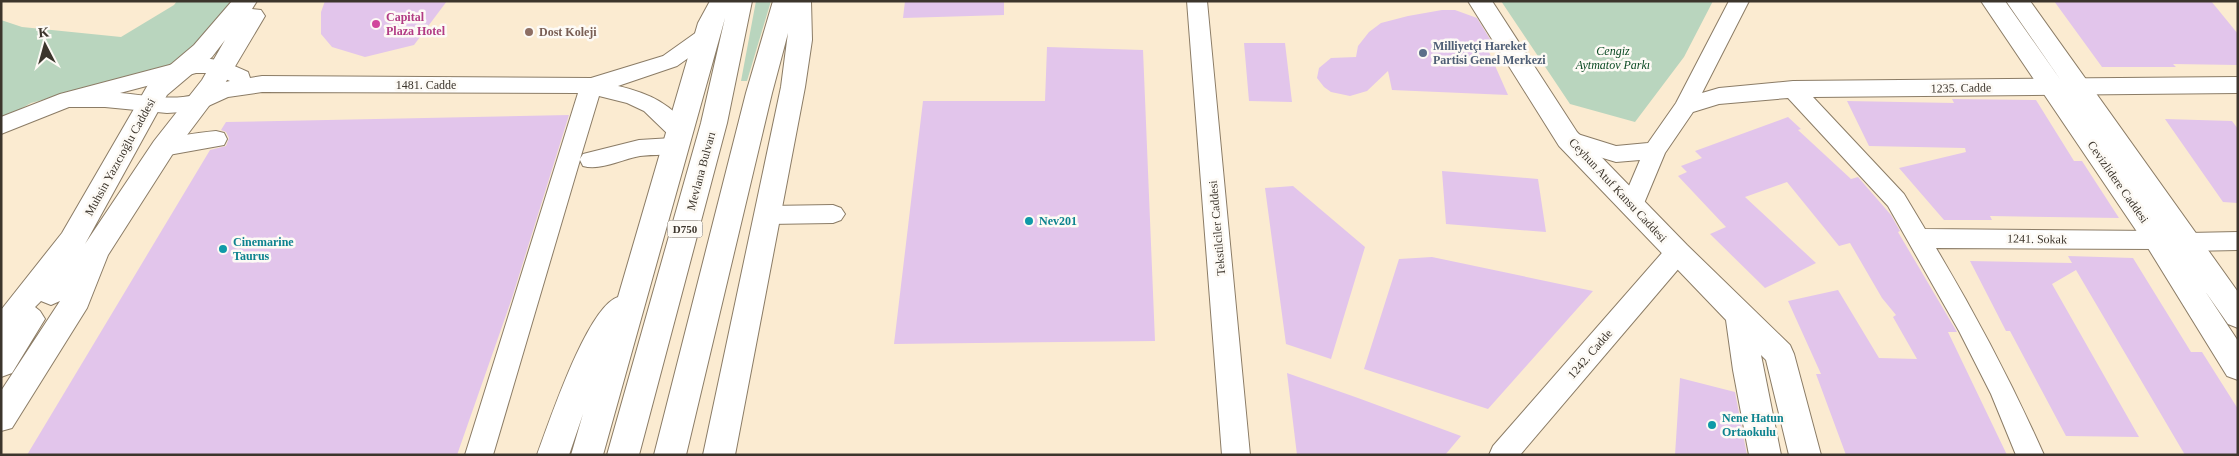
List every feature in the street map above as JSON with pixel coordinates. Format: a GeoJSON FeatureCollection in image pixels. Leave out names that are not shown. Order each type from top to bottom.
{"type":"FeatureCollection","features":[{"type":"Feature","properties":{"kind":"main road","name":"Muhsin Yazıcıoğlu Caddesi"},"geometry":{"type":"LineString","coordinates":[[1,364],[41,303],[64,253],[158,89],[212,42],[245,1]]}},
{"type":"Feature","properties":{"kind":"main road","name":"Muhsin Yazıcıoğlu Caddesi"},"geometry":{"type":"LineString","coordinates":[[41,303],[96,250],[163,148],[212,84],[220,68],[263,1]]}},
{"type":"Feature","properties":{"kind":"main road"},"geometry":{"type":"LineString","coordinates":[[587,455],[710,23],[722,1]]}},
{"type":"Feature","properties":{"kind":"main road","name":"Mevlana Bulvarı"},"geometry":{"type":"LineString","coordinates":[[623,455],[714,123],[740,1]]}},
{"type":"Feature","properties":{"kind":"main road"},"geometry":{"type":"LineString","coordinates":[[670,455],[759,92],[785,1]]}},
{"type":"Feature","properties":{"kind":"main road"},"geometry":{"type":"LineString","coordinates":[[719,455],[793,87],[800,40],[799,1]]}},
{"type":"Feature","properties":{"kind":"main road","name":"Ceyhun Atuf Kansu Caddesi"},"geometry":{"type":"LineString","coordinates":[[1480,1],[1568,139],[1677,253],[1779,354],[1805,455]]}},
{"type":"Feature","properties":{"kind":"main road","name":"Cevizlidere Caddesi"},"geometry":{"type":"LineString","coordinates":[[1993,1],[2158,240],[2238,367]]}},
{"type":"Feature","properties":{"kind":"main road","name":"Cevizlidere Caddesi"},"geometry":{"type":"LineString","coordinates":[[2018,1],[2238,316]]}},
{"type":"Feature","properties":{"kind":"main road","name":"Muhsin Yazıcıoğlu Caddesi"},"geometry":{"type":"LineString","coordinates":[[1,418],[82,291],[96,250]]}},
{"type":"Feature","properties":{"kind":"main road","name":"Muhsin Yazıcıoğlu Caddesi"},"geometry":{"type":"LineString","coordinates":[[1,333],[25,299],[64,253]]}},
{"type":"Feature","properties":{"kind":"main road"},"geometry":{"type":"LineString","coordinates":[[553,455],[598,342],[608,324],[634,295]]}},
{"type":"Feature","properties":{"kind":"main road"},"geometry":{"type":"LineString","coordinates":[[1740,315],[1748,370],[1765,455]]}},
{"type":"Feature","properties":{"kind":"main road","name":"Ceyhun Atuf Kansu Caddesi"},"geometry":{"type":"LineString","coordinates":[[1740,315],[1756,342],[1768,370],[1787,455]]}},
{"type":"Feature","properties":{"kind":"street","name":"Tekstilciler Caddesi"},"geometry":{"type":"LineString","coordinates":[[1197,1],[1236,452]]}},
{"type":"Feature","properties":{"kind":"street"},"geometry":{"type":"LineString","coordinates":[[1632,207],[1655,151],[1685,106],[1739,1]]}},
{"type":"Feature","properties":{"kind":"street","name":"1481. Cadde"},"geometry":{"type":"LineString","coordinates":[[591,86],[659,66],[670,61],[708,34]]}},
{"type":"Feature","properties":{"kind":"street","name":"1481. Cadde"},"geometry":{"type":"LineString","coordinates":[[1,126],[68,99],[184,67],[202,65],[220,68],[262,84]]}},
{"type":"Feature","properties":{"kind":"street","name":"1481. Cadde"},"geometry":{"type":"LineString","coordinates":[[68,99],[106,98],[167,105],[198,102],[224,90],[262,84],[591,86],[642,100],[660,110],[677,139]]}},
{"type":"Feature","properties":{"kind":"street","name":"1235. Cadde"},"geometry":{"type":"LineString","coordinates":[[1685,106],[1733,94],[1794,90],[2238,85]]}},
{"type":"Feature","properties":{"kind":"street"},"geometry":{"type":"LineString","coordinates":[[479,455],[591,86]]}},
{"type":"Feature","properties":{"kind":"street"},"geometry":{"type":"LineString","coordinates":[[1794,90],[1896,200],[1968,324],[2002,392],[2030,455]]}},
{"type":"Feature","properties":{"kind":"street"},"geometry":{"type":"LineString","coordinates":[[163,148],[187,142],[216,139]]}},
{"type":"Feature","properties":{"kind":"street"},"geometry":{"type":"LineString","coordinates":[[591,160],[677,139]]}},
{"type":"Feature","properties":{"kind":"street"},"geometry":{"type":"LineString","coordinates":[[1568,139],[1616,154],[1655,151]]}},
{"type":"Feature","properties":{"kind":"street"},"geometry":{"type":"LineString","coordinates":[[768,215],[833,214]]}},
{"type":"Feature","properties":{"kind":"street","name":"1241. Sokak"},"geometry":{"type":"LineString","coordinates":[[1917,238],[2158,240]]}},
{"type":"Feature","properties":{"kind":"street"},"geometry":{"type":"LineString","coordinates":[[2188,242],[2238,241]]}},
{"type":"Feature","properties":{"kind":"street","name":"1242. Cadde"},"geometry":{"type":"LineString","coordinates":[[1502,455],[1677,253]]}},
{"type":"Feature","properties":{"kind":"green space"},"geometry":{"type":"Polygon","coordinates":[[[177,1],[232,1],[187,59],[137,75],[31,103],[1,120],[1,20],[22,27],[121,37],[174,5],[177,1]]]}},
{"type":"Feature","properties":{"kind":"green space"},"geometry":{"type":"Polygon","coordinates":[[[756,1],[771,1],[747,81],[741,81],[756,1]]]}},
{"type":"Feature","properties":{"kind":"green space","name":"Cengiz Aytmatov Parkı"},"geometry":{"type":"Polygon","coordinates":[[[1501,1],[1713,1],[1684,57],[1635,122],[1570,104],[1501,1]]]}},
{"type":"Feature","properties":{"kind":"building","name":"Capital Plaza Hotel"},"geometry":{"type":"Polygon","coordinates":[[[325,1],[447,1],[414,45],[365,57],[332,47],[321,34],[321,12],[325,1]]]}},
{"type":"Feature","properties":{"kind":"building"},"geometry":{"type":"Polygon","coordinates":[[[905,1],[1004,1],[1004,15],[903,18],[905,1]]]}},
{"type":"Feature","properties":{"kind":"building"},"geometry":{"type":"Polygon","coordinates":[[[2054,1],[2211,1],[2238,34],[2238,65],[2173,64],[2176,67],[2102,67],[2054,1]]]}},
{"type":"Feature","properties":{"kind":"building","name":"Milliyetçi Hareket Partisi Genel Merkezi"},"geometry":{"type":"Polygon","coordinates":[[[1442,10],[1455,10],[1477,18],[1493,44],[1489,52],[1508,95],[1392,90],[1388,71],[1367,91],[1350,96],[1331,92],[1317,78],[1319,68],[1331,58],[1356,57],[1358,46],[1369,32],[1381,23],[1442,10]]]}},
{"type":"Feature","properties":{"kind":"building"},"geometry":{"type":"Polygon","coordinates":[[[1244,43],[1285,43],[1292,102],[1249,101],[1244,43]]]}},
{"type":"Feature","properties":{"kind":"building","name":"Nev201"},"geometry":{"type":"Polygon","coordinates":[[[1047,47],[1143,50],[1155,341],[894,344],[923,101],[1045,101],[1047,47]]]}},
{"type":"Feature","properties":{"kind":"building"},"geometry":{"type":"Polygon","coordinates":[[[1952,99],[2036,100],[2074,161],[2082,161],[2119,218],[1990,216],[1992,220],[1944,220],[1899,168],[1966,152],[1965,148],[1869,146],[1847,101],[1954,103],[1952,99]]]}},
{"type":"Feature","properties":{"kind":"building"},"geometry":{"type":"Polygon","coordinates":[[[569,115],[512,298],[457,455],[27,455],[210,150],[226,146],[229,138],[226,132],[221,130],[226,122],[569,115]]]}},
{"type":"Feature","properties":{"kind":"building"},"geometry":{"type":"Polygon","coordinates":[[[1788,117],[1801,129],[1798,130],[1851,179],[1858,177],[1891,215],[1900,231],[1898,232],[1957,332],[1948,332],[2007,455],[1846,455],[1816,374],[1821,374],[1788,301],[1838,290],[1879,358],[1917,359],[1893,317],[1896,315],[1882,298],[1850,243],[1839,246],[1787,182],[1745,197],[1816,263],[1765,288],[1710,234],[1726,227],[1678,176],[1687,172],[1681,166],[1702,158],[1695,151],[1788,117]]]}},
{"type":"Feature","properties":{"kind":"building"},"geometry":{"type":"Polygon","coordinates":[[[2165,119],[2232,121],[2238,129],[2238,203],[2223,202],[2165,119]]]}},
{"type":"Feature","properties":{"kind":"building"},"geometry":{"type":"Polygon","coordinates":[[[1442,171],[1538,179],[1546,232],[1446,224],[1442,171]]]}},
{"type":"Feature","properties":{"kind":"building"},"geometry":{"type":"Polygon","coordinates":[[[1293,186],[1365,247],[1331,359],[1286,344],[1265,188],[1293,186]]]}},
{"type":"Feature","properties":{"kind":"building"},"geometry":{"type":"Polygon","coordinates":[[[2068,256],[2133,258],[2191,352],[2202,352],[2238,409],[2238,455],[2185,455],[2076,270],[2052,284],[2139,437],[2066,436],[2010,331],[2006,331],[1970,261],[2072,263],[2068,256]]]}},
{"type":"Feature","properties":{"kind":"building"},"geometry":{"type":"Polygon","coordinates":[[[1432,257],[1593,291],[1488,409],[1364,369],[1399,259],[1432,257]]]}},
{"type":"Feature","properties":{"kind":"building"},"geometry":{"type":"Polygon","coordinates":[[[1287,373],[1461,436],[1445,455],[1297,455],[1287,373]]]}},
{"type":"Feature","properties":{"kind":"building","name":"Nene Hatun Ortaokulu"},"geometry":{"type":"Polygon","coordinates":[[[1680,378],[1735,392],[1747,455],[1675,455],[1680,378]]]}},
{"type":"Feature","properties":{"kind":"place","name":"Capital Plaza Hotel"},"geometry":{"type":"Point","coordinates":[376,24]}},
{"type":"Feature","properties":{"kind":"place","name":"Dost Koleji"},"geometry":{"type":"Point","coordinates":[529,32]}},
{"type":"Feature","properties":{"kind":"place","name":"Milliyetçi Hareket Partisi Genel Merkezi"},"geometry":{"type":"Point","coordinates":[1423,53]}},
{"type":"Feature","properties":{"kind":"place","name":"Nev201"},"geometry":{"type":"Point","coordinates":[1029,221]}},
{"type":"Feature","properties":{"kind":"place","name":"Cinemarine Taurus"},"geometry":{"type":"Point","coordinates":[223,249]}},
{"type":"Feature","properties":{"kind":"place","name":"Nene Hatun Ortaokulu"},"geometry":{"type":"Point","coordinates":[1712,425]}}]}
